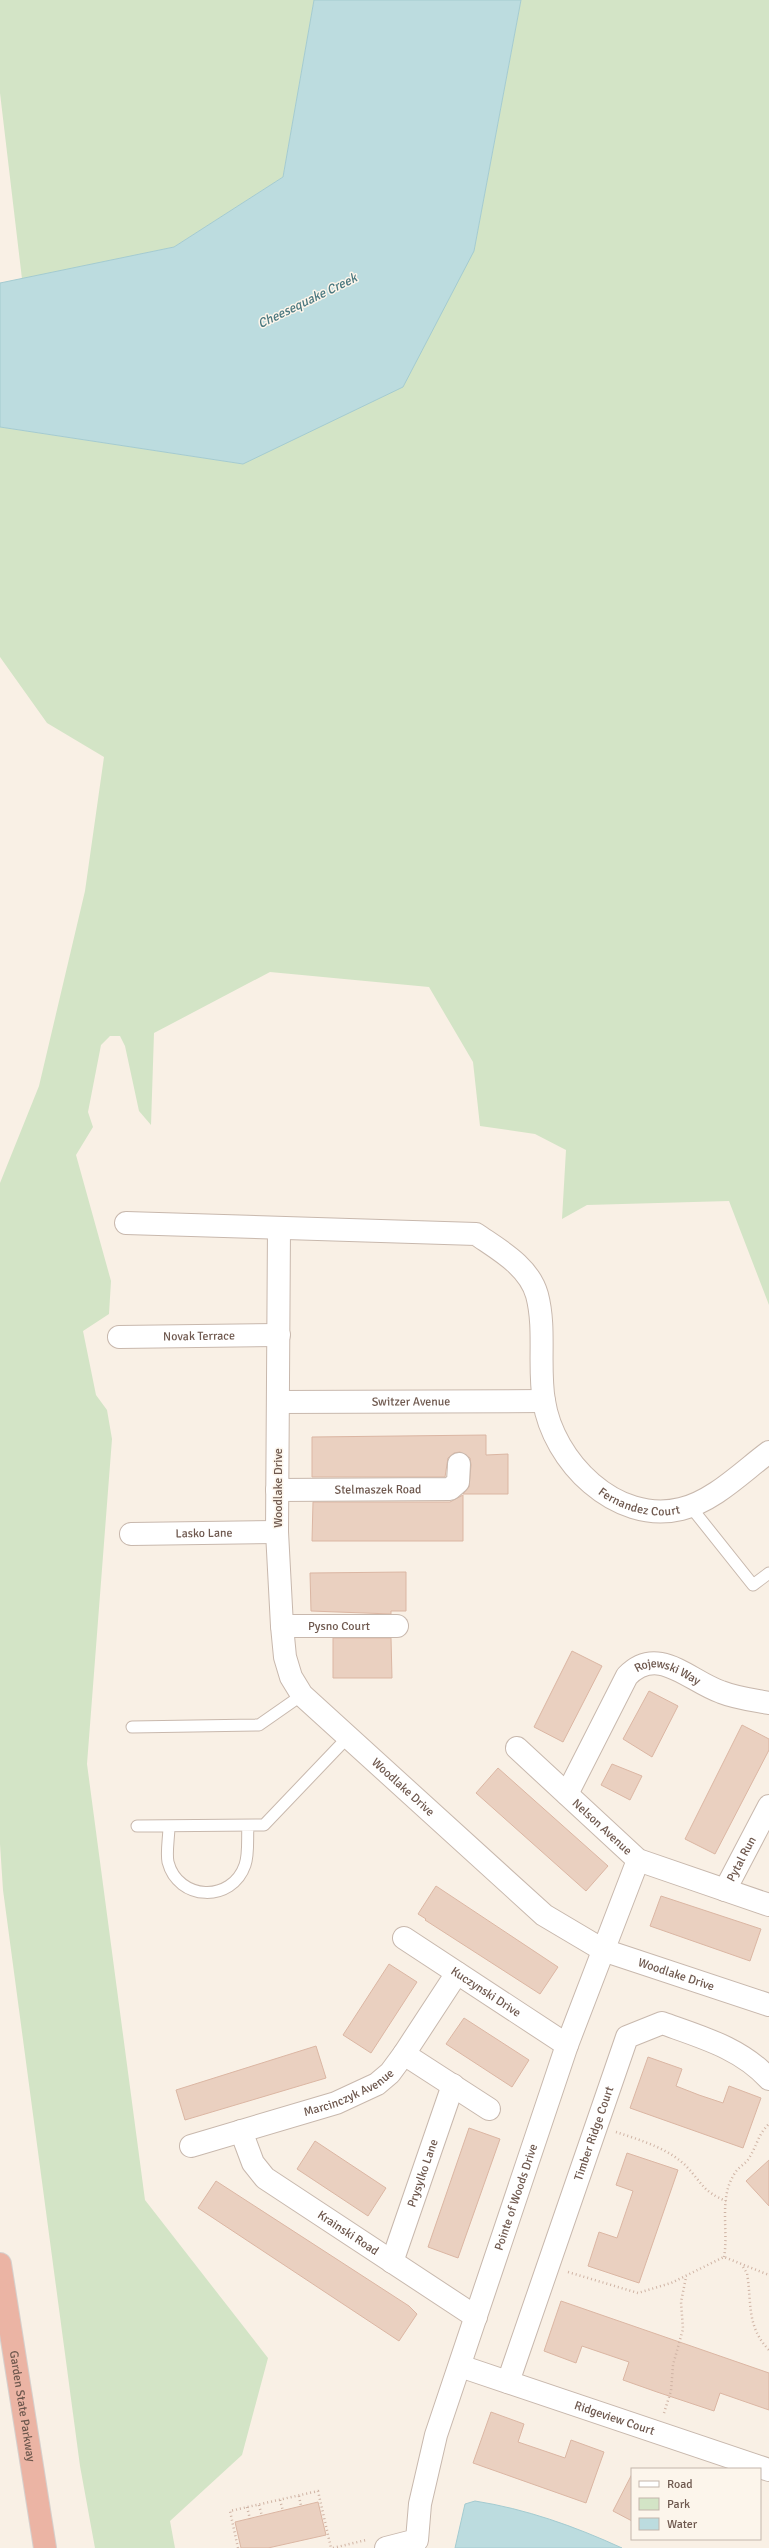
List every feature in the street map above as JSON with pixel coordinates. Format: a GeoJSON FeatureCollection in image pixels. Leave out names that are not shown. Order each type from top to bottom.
{"type":"FeatureCollection","features":[{"type":"Feature","properties":{"kind":"highway","name":"Garden State Parkway"},"geometry":{"type":"LineString","coordinates":[[0,2264],[45,2548]]}},
{"type":"Feature","properties":{"kind":"street","name":"Fernandez Court"},"geometry":{"type":"LineString","coordinates":[[126,1223],[476,1234],[518,1263],[537,1294],[544,1401],[563,1452],[581,1474],[602,1492],[626,1504],[652,1512],[681,1509],[707,1499],[769,1452]]}},
{"type":"Feature","properties":{"kind":"street","name":"Woodlake Drive"},"geometry":{"type":"LineString","coordinates":[[279,1228],[277,1532],[285,1658],[291,1677],[302,1694],[544,1915],[603,1950],[769,2006]]}},
{"type":"Feature","properties":{"kind":"street","name":"Novak Terrace"},"geometry":{"type":"LineString","coordinates":[[119,1337],[279,1335]]}},
{"type":"Feature","properties":{"kind":"street","name":"Switzer Avenue"},"geometry":{"type":"LineString","coordinates":[[278,1402],[544,1401]]}},
{"type":"Feature","properties":{"kind":"street","name":"Stelmaszek Road"},"geometry":{"type":"LineString","coordinates":[[277,1490],[450,1489],[458,1482],[459,1464]]}},
{"type":"Feature","properties":{"kind":"street","name":"Lasko Lane"},"geometry":{"type":"LineString","coordinates":[[130,1534],[277,1532]]}},
{"type":"Feature","properties":{"kind":"street","name":"Pysno Court"},"geometry":{"type":"LineString","coordinates":[[282,1626],[397,1626]]}},
{"type":"Feature","properties":{"kind":"street","name":"Rojewski Way"},"geometry":{"type":"LineString","coordinates":[[567,1794],[627,1676],[636,1667],[648,1663],[661,1663],[721,1692],[769,1704]]}},
{"type":"Feature","properties":{"kind":"street","name":"Nelson Avenue"},"geometry":{"type":"LineString","coordinates":[[517,1748],[638,1860],[769,1905]]}},
{"type":"Feature","properties":{"kind":"street","name":"Pytal Run"},"geometry":{"type":"LineString","coordinates":[[725,1890],[769,1806]]}},
{"type":"Feature","properties":{"kind":"street","name":"Pointe of Woods Drive"},"geometry":{"type":"LineString","coordinates":[[379,2544],[417,2540],[420,2504],[426,2469],[436,2435],[567,2045],[638,1860]]}},
{"type":"Feature","properties":{"kind":"street","name":"Kuczynski Drive"},"geometry":{"type":"LineString","coordinates":[[404,1938],[567,2045]]}},
{"type":"Feature","properties":{"kind":"street","name":"Marcinczyk Avenue"},"geometry":{"type":"LineString","coordinates":[[191,2146],[363,2092],[390,2073],[457,1973]]}},
{"type":"Feature","properties":{"kind":"street","name":"Timber Ridge Court"},"geometry":{"type":"LineString","coordinates":[[508,2382],[627,2037],[662,2023],[735,2051],[756,2064],[769,2079]]}},
{"type":"Feature","properties":{"kind":"street"},"geometry":{"type":"LineString","coordinates":[[404,2054],[490,2109]]}},
{"type":"Feature","properties":{"kind":"street","name":"Prysylko Lane"},"geometry":{"type":"LineString","coordinates":[[392,2262],[453,2085]]}},
{"type":"Feature","properties":{"kind":"street","name":"Krainski Road"},"geometry":{"type":"LineString","coordinates":[[240,2131],[253,2163],[265,2178],[476,2317]]}},
{"type":"Feature","properties":{"kind":"street","name":"Ridgeview Court"},"geometry":{"type":"LineString","coordinates":[[460,2366],[769,2470]]}},
{"type":"Feature","properties":{"kind":"lane"},"geometry":{"type":"LineString","coordinates":[[690,1506],[753,1585],[769,1573]]}},
{"type":"Feature","properties":{"kind":"lane"},"geometry":{"type":"LineString","coordinates":[[132,1727],[259,1725],[302,1694]]}},
{"type":"Feature","properties":{"kind":"lane"},"geometry":{"type":"LineString","coordinates":[[136,1826],[264,1826],[348,1737]]}},
{"type":"Feature","properties":{"kind":"lane"},"geometry":{"type":"LineString","coordinates":[[169,1826],[168,1862],[176,1877],[191,1889],[210,1894],[232,1886],[246,1865],[248,1826]]}},
{"type":"Feature","properties":{"kind":"path"},"geometry":{"type":"LineString","coordinates":[[724,2257],[726,2202],[734,2173],[749,2158],[758,2138],[769,2124]]}},
{"type":"Feature","properties":{"kind":"path"},"geometry":{"type":"LineString","coordinates":[[596,2125],[647,2143],[672,2156],[688,2168],[699,2184],[726,2202]]}},
{"type":"Feature","properties":{"kind":"path"},"geometry":{"type":"LineString","coordinates":[[724,2257],[743,2266],[769,2275]]}},
{"type":"Feature","properties":{"kind":"path"},"geometry":{"type":"LineString","coordinates":[[548,2266],[638,2293],[686,2277],[724,2257]]}},
{"type":"Feature","properties":{"kind":"path"},"geometry":{"type":"LineString","coordinates":[[743,2266],[747,2273],[751,2317],[755,2332],[769,2350]]}},
{"type":"Feature","properties":{"kind":"path"},"geometry":{"type":"LineString","coordinates":[[657,2432],[671,2391],[673,2365],[683,2329],[682,2302],[686,2277]]}},
{"type":"Feature","properties":{"kind":"path"},"geometry":{"type":"LineString","coordinates":[[238,2548],[230,2511],[318,2491],[332,2548],[379,2544]]}},
{"type":"Feature","properties":{"kind":"path"},"geometry":{"type":"LineString","coordinates":[[299,2496],[301,2506]]}},
{"type":"Feature","properties":{"kind":"path"},"geometry":{"type":"LineString","coordinates":[[280,2500],[283,2511]]}},
{"type":"Feature","properties":{"kind":"path"},"geometry":{"type":"LineString","coordinates":[[260,2505],[262,2516]]}},
{"type":"Feature","properties":{"kind":"path"},"geometry":{"type":"LineString","coordinates":[[247,2507],[250,2518]]}},
{"type":"Feature","properties":{"kind":"green space"},"geometry":{"type":"Polygon","coordinates":[[[0,0],[314,0],[283,177],[174,247],[22,279],[0,93],[0,0]]]}},
{"type":"Feature","properties":{"kind":"green space"},"geometry":{"type":"Polygon","coordinates":[[[521,0],[769,0],[769,1305],[729,1201],[587,1205],[562,1219],[566,1150],[535,1134],[480,1126],[473,1062],[429,987],[270,972],[154,1033],[151,1125],[139,1111],[125,1046],[120,1036],[110,1036],[101,1045],[88,1112],[93,1127],[76,1155],[111,1281],[109,1314],[83,1331],[96,1395],[107,1410],[112,1439],[87,1764],[145,2200],[268,2358],[242,2455],[170,2521],[175,2548],[95,2548],[80,2466],[3,1890],[0,1844],[0,1183],[39,1086],[85,891],[104,757],[47,723],[0,657],[0,427],[243,464],[474,251],[521,0]]]}},
{"type":"Feature","properties":{"kind":"water","name":"Cheesequake Creek"},"geometry":{"type":"Polygon","coordinates":[[[314,0],[521,0],[474,251],[403,387],[243,464],[0,427],[0,283],[174,247],[283,177],[314,0]]]}},
{"type":"Feature","properties":{"kind":"water"},"geometry":{"type":"Polygon","coordinates":[[[475,2501],[494,2504],[550,2519],[586,2532],[622,2548],[455,2548],[465,2504],[475,2501]]]}},
{"type":"Feature","properties":{"kind":"building"},"geometry":{"type":"Polygon","coordinates":[[[486,1435],[486,1455],[508,1454],[508,1494],[463,1494],[469,1487],[471,1465],[470,1458],[460,1452],[454,1453],[448,1458],[445,1477],[312,1477],[312,1437],[486,1435]]]}},
{"type":"Feature","properties":{"kind":"building"},"geometry":{"type":"Polygon","coordinates":[[[463,1495],[463,1541],[312,1541],[313,1502],[450,1502],[463,1495]]]}},
{"type":"Feature","properties":{"kind":"building"},"geometry":{"type":"Polygon","coordinates":[[[406,1572],[406,1611],[391,1611],[391,1614],[311,1611],[310,1573],[406,1572]]]}},
{"type":"Feature","properties":{"kind":"building"},"geometry":{"type":"Polygon","coordinates":[[[333,1638],[391,1638],[392,1678],[333,1678],[333,1638]]]}},
{"type":"Feature","properties":{"kind":"building"},"geometry":{"type":"Polygon","coordinates":[[[572,1651],[602,1666],[563,1742],[534,1727],[572,1651]]]}},
{"type":"Feature","properties":{"kind":"building"},"geometry":{"type":"Polygon","coordinates":[[[649,1691],[678,1706],[652,1757],[623,1739],[649,1691]]]}},
{"type":"Feature","properties":{"kind":"building"},"geometry":{"type":"Polygon","coordinates":[[[742,1725],[769,1739],[769,1750],[715,1854],[685,1839],[742,1725]]]}},
{"type":"Feature","properties":{"kind":"building"},"geometry":{"type":"Polygon","coordinates":[[[612,1764],[642,1776],[630,1800],[601,1785],[612,1764]]]}},
{"type":"Feature","properties":{"kind":"building"},"geometry":{"type":"Polygon","coordinates":[[[498,1768],[608,1866],[586,1891],[476,1793],[498,1768]]]}},
{"type":"Feature","properties":{"kind":"building"},"geometry":{"type":"Polygon","coordinates":[[[436,1886],[558,1967],[540,1994],[418,1914],[436,1886]]]}},
{"type":"Feature","properties":{"kind":"building"},"geometry":{"type":"Polygon","coordinates":[[[661,1896],[761,1929],[750,1961],[650,1926],[661,1896]]]}},
{"type":"Feature","properties":{"kind":"building"},"geometry":{"type":"Polygon","coordinates":[[[389,1964],[417,1982],[371,2053],[343,2035],[389,1964]]]}},
{"type":"Feature","properties":{"kind":"building"},"geometry":{"type":"Polygon","coordinates":[[[464,2018],[529,2060],[512,2087],[446,2044],[464,2018]]]}},
{"type":"Feature","properties":{"kind":"building"},"geometry":{"type":"Polygon","coordinates":[[[316,2046],[326,2078],[185,2120],[176,2090],[316,2046]]]}},
{"type":"Feature","properties":{"kind":"building"},"geometry":{"type":"Polygon","coordinates":[[[648,2057],[682,2069],[676,2086],[699,2095],[723,2103],[729,2086],[761,2098],[743,2148],[630,2108],[648,2057]]]}},
{"type":"Feature","properties":{"kind":"building"},"geometry":{"type":"Polygon","coordinates":[[[469,2128],[500,2139],[458,2258],[428,2247],[469,2128]]]}},
{"type":"Feature","properties":{"kind":"building"},"geometry":{"type":"Polygon","coordinates":[[[315,2141],[386,2188],[368,2216],[297,2169],[315,2141]]]}},
{"type":"Feature","properties":{"kind":"building"},"geometry":{"type":"Polygon","coordinates":[[[627,2153],[678,2170],[639,2283],[588,2266],[599,2232],[617,2238],[633,2191],[616,2185],[627,2153]]]}},
{"type":"Feature","properties":{"kind":"building"},"geometry":{"type":"Polygon","coordinates":[[[769,2160],[769,2206],[746,2181],[769,2160]]]}},
{"type":"Feature","properties":{"kind":"building"},"geometry":{"type":"Polygon","coordinates":[[[216,2181],[409,2306],[417,2314],[399,2341],[198,2208],[216,2181]]]}},
{"type":"Feature","properties":{"kind":"building"},"geometry":{"type":"Polygon","coordinates":[[[561,2301],[769,2373],[769,2410],[720,2393],[714,2411],[623,2380],[629,2362],[582,2346],[576,2363],[544,2351],[561,2301]]]}},
{"type":"Feature","properties":{"kind":"building"},"geometry":{"type":"Polygon","coordinates":[[[491,2412],[524,2424],[518,2442],[565,2458],[571,2440],[604,2452],[586,2503],[473,2463],[491,2412]]]}},
{"type":"Feature","properties":{"kind":"building"},"geometry":{"type":"Polygon","coordinates":[[[631,2476],[631,2520],[613,2511],[631,2476]]]}},
{"type":"Feature","properties":{"kind":"building"},"geometry":{"type":"Polygon","coordinates":[[[318,2502],[326,2535],[268,2548],[241,2548],[235,2522],[318,2502]]]}}]}
